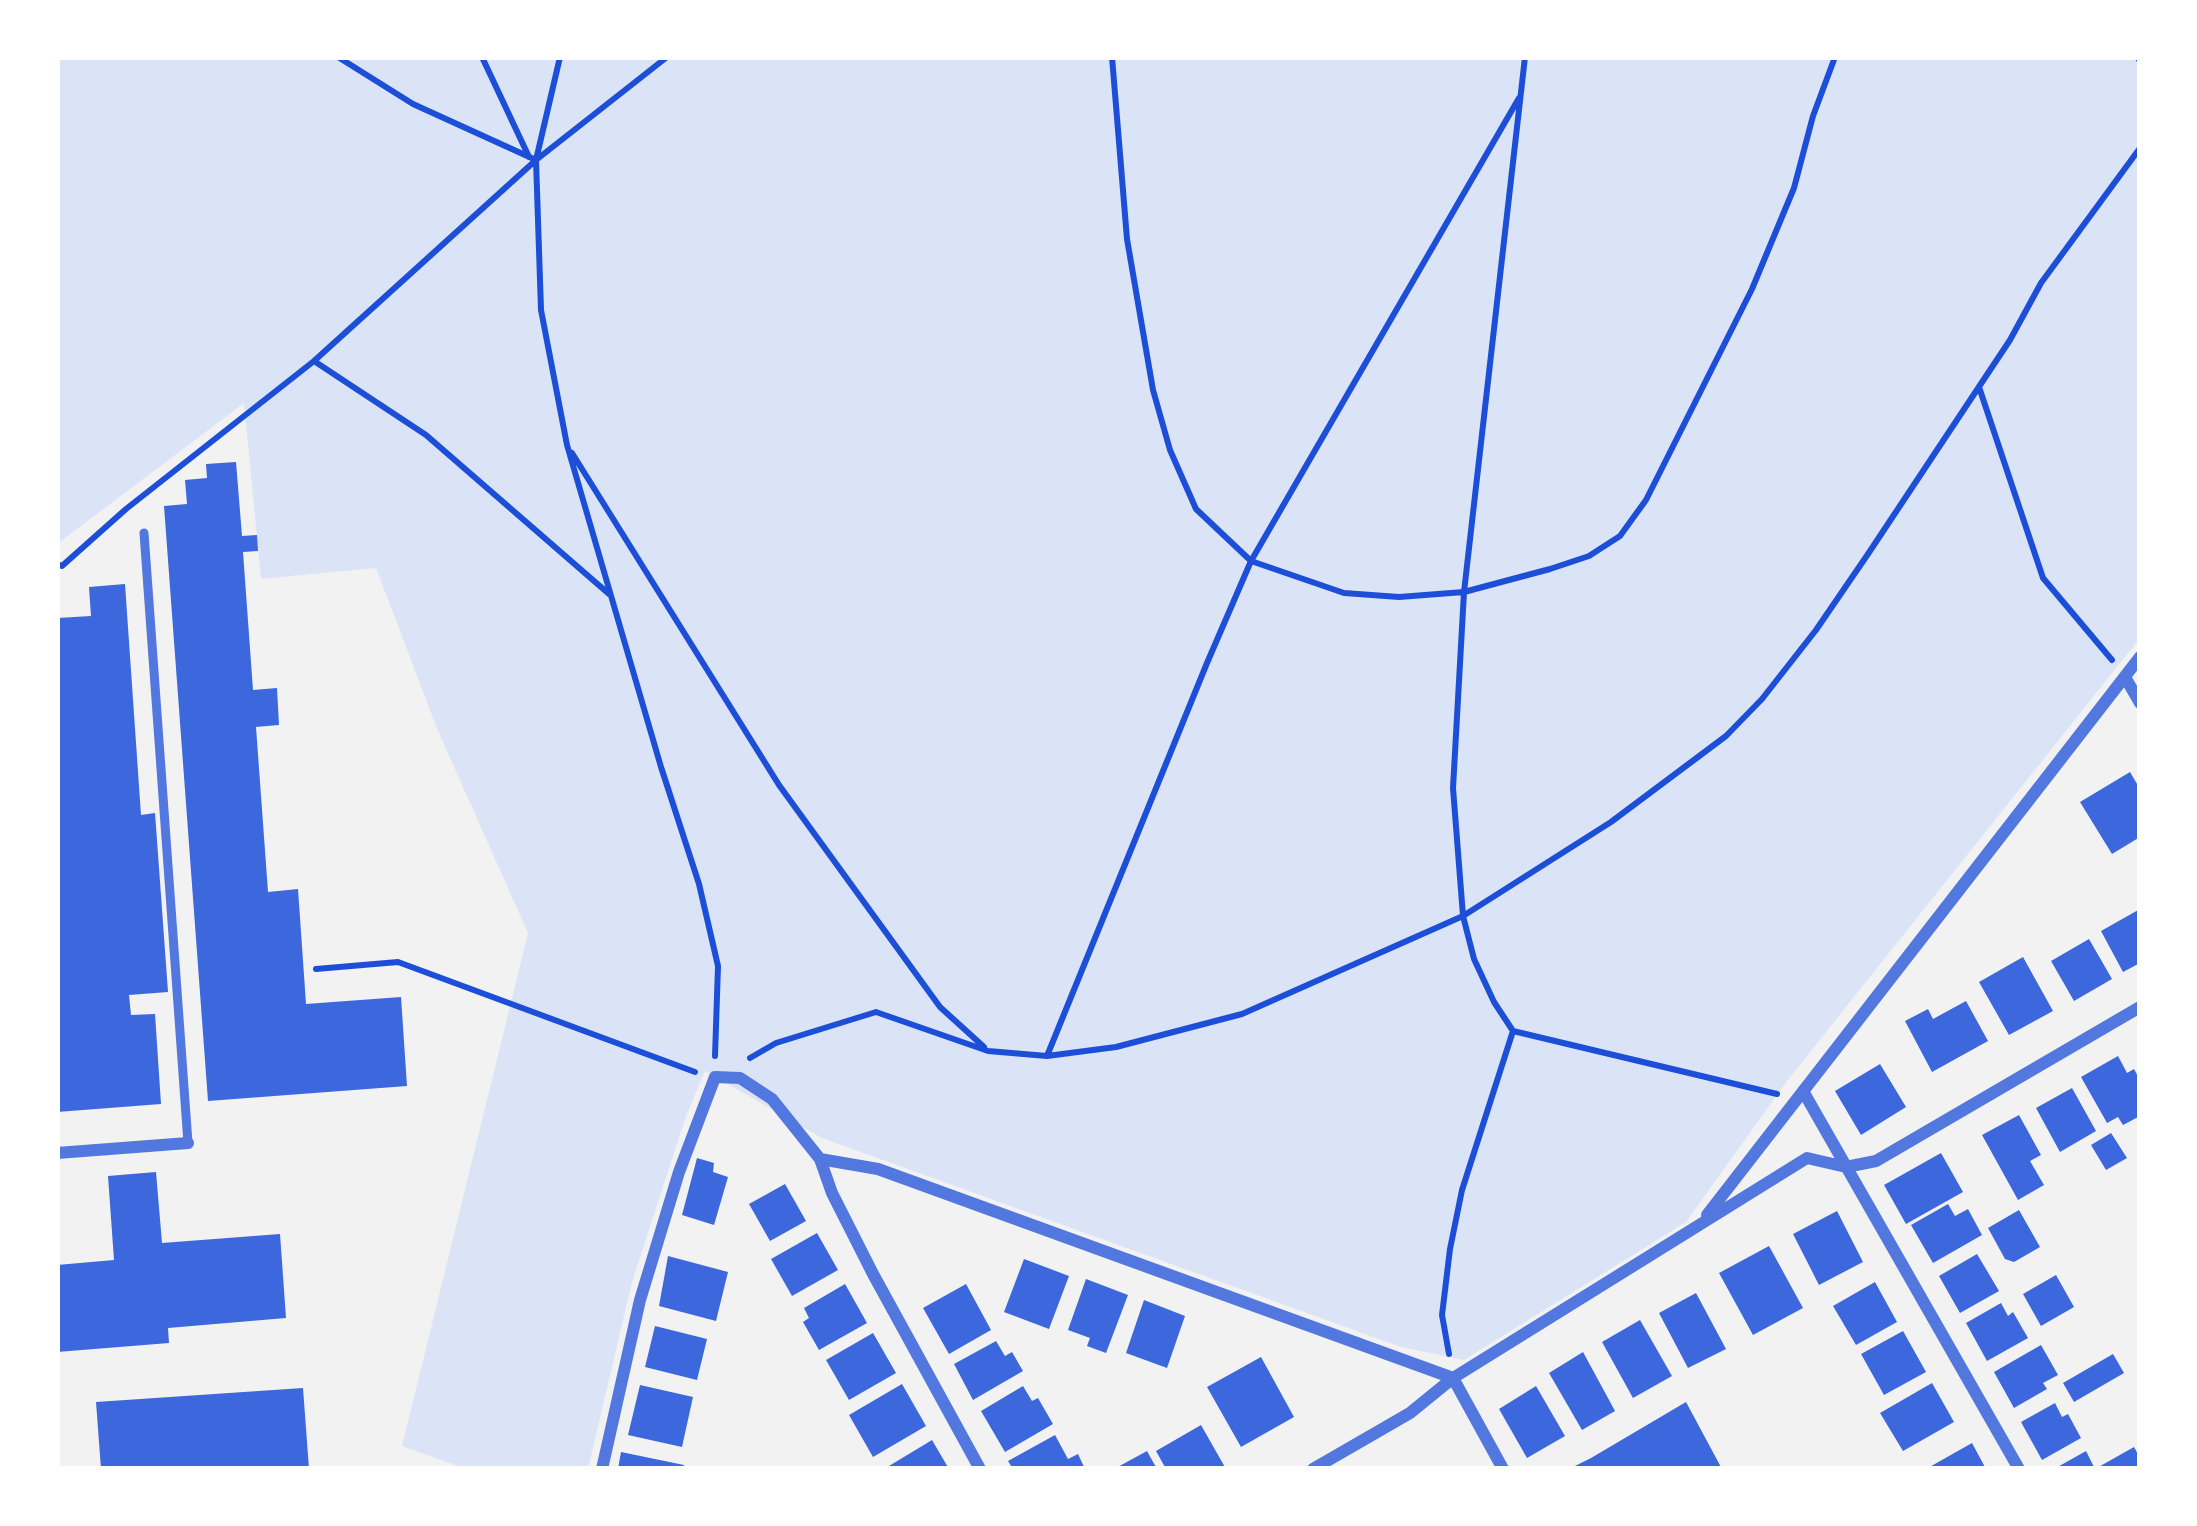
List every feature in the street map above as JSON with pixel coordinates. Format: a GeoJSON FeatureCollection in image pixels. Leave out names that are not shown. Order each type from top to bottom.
{"type":"FeatureCollection","features":[{"type":"Feature","properties":{"kind":"street"},"geometry":{"type":"LineString","coordinates":[[1698,1226],[2140,657]]}},
{"type":"Feature","properties":{"kind":"street"},"geometry":{"type":"LineString","coordinates":[[2125,677],[2140,704]]}},
{"type":"Feature","properties":{"kind":"street"},"geometry":{"type":"LineString","coordinates":[[1313,1469],[1410,1413],[1453,1378],[1807,1158],[1846,1167],[1876,1161],[2140,1007]]}},
{"type":"Feature","properties":{"kind":"street"},"geometry":{"type":"LineString","coordinates":[[602,1469],[640,1300],[679,1172],[715,1077],[740,1078],[772,1100],[820,1159],[873,1274],[980,1469]]}},
{"type":"Feature","properties":{"kind":"street"},"geometry":{"type":"LineString","coordinates":[[1801,1094],[2019,1469]]}},
{"type":"Feature","properties":{"kind":"street"},"geometry":{"type":"LineString","coordinates":[[57,1153],[188,1143]]}},
{"type":"Feature","properties":{"kind":"street"},"geometry":{"type":"LineString","coordinates":[[820,1159],[878,1169],[1453,1378],[1503,1469]]}},
{"type":"Feature","properties":{"kind":"lane"},"geometry":{"type":"LineString","coordinates":[[143,532],[188,1143]]}},
{"type":"Feature","properties":{"kind":"path"},"geometry":{"type":"LineString","coordinates":[[338,57],[413,104],[533,159]]}},
{"type":"Feature","properties":{"kind":"path"},"geometry":{"type":"LineString","coordinates":[[482,57],[533,159]]}},
{"type":"Feature","properties":{"kind":"path"},"geometry":{"type":"LineString","coordinates":[[560,57],[533,159],[541,310],[567,445],[699,884],[718,966],[715,1077]]}},
{"type":"Feature","properties":{"kind":"path"},"geometry":{"type":"LineString","coordinates":[[57,564],[62,566],[126,508],[314,361],[533,159],[667,57]]}},
{"type":"Feature","properties":{"kind":"path"},"geometry":{"type":"LineString","coordinates":[[1112,57],[1127,239],[1153,390],[1169,450],[1196,509],[1251,561],[1344,593],[1399,597],[1464,592],[1589,556],[1620,536],[1646,500],[1753,289],[1794,188],[1835,57]]}},
{"type":"Feature","properties":{"kind":"path"},"geometry":{"type":"LineString","coordinates":[[1525,57],[1464,592],[1453,788],[1463,916],[1474,959],[1513,1031],[1746,1089],[1801,1094]]}},
{"type":"Feature","properties":{"kind":"path"},"geometry":{"type":"LineString","coordinates":[[1047,1056],[1251,561],[1521,95]]}},
{"type":"Feature","properties":{"kind":"path"},"geometry":{"type":"LineString","coordinates":[[316,969],[398,962],[715,1077],[776,1043],[876,1012],[988,1051],[1047,1056],[1116,1047],[1242,1014],[1463,916],[1611,822],[1726,736],[1762,699],[1816,630],[2010,340],[2041,283],[2140,148]]}},
{"type":"Feature","properties":{"kind":"path"},"geometry":{"type":"LineString","coordinates":[[314,361],[426,435],[611,596]]}},
{"type":"Feature","properties":{"kind":"path"},"geometry":{"type":"LineString","coordinates":[[1979,387],[2043,578],[2094,636]]}},
{"type":"Feature","properties":{"kind":"path"},"geometry":{"type":"LineString","coordinates":[[567,445],[779,785],[940,1007],[988,1051]]}},
{"type":"Feature","properties":{"kind":"path"},"geometry":{"type":"LineString","coordinates":[[1453,1378],[1442,1315],[1450,1249],[1462,1190],[1513,1031]]}},
{"type":"Feature","properties":{"kind":"shaded area"},"geometry":{"type":"Polygon","coordinates":[[[57,57],[2140,57],[2140,638],[1787,1081],[1686,1222],[1464,1360],[1401,1347],[822,1138],[705,1071],[632,1282],[588,1469],[466,1469],[402,1446],[528,933],[438,731],[376,568],[261,579],[244,403],[57,544],[57,57]]]}},
{"type":"Feature","properties":{"kind":"building"},"geometry":{"type":"Polygon","coordinates":[[[236,462],[242,536],[257,535],[258,551],[243,552],[253,690],[277,688],[279,725],[256,727],[268,892],[298,889],[306,1004],[401,997],[407,1086],[208,1101],[164,506],[187,504],[185,480],[207,478],[206,464],[236,462]]]}},
{"type":"Feature","properties":{"kind":"building"},"geometry":{"type":"Polygon","coordinates":[[[125,584],[141,815],[155,813],[168,992],[129,995],[131,1015],[155,1014],[161,1104],[57,1112],[57,618],[91,616],[89,587],[125,584]]]}},
{"type":"Feature","properties":{"kind":"building"},"geometry":{"type":"Polygon","coordinates":[[[2130,772],[2140,789],[2140,837],[2112,854],[2080,802],[2130,772]]]}},
{"type":"Feature","properties":{"kind":"building"},"geometry":{"type":"Polygon","coordinates":[[[2140,909],[2140,963],[2123,972],[2101,931],[2140,909]]]}},
{"type":"Feature","properties":{"kind":"building"},"geometry":{"type":"Polygon","coordinates":[[[2089,939],[2112,979],[2074,1001],[2051,961],[2089,939]]]}},
{"type":"Feature","properties":{"kind":"building"},"geometry":{"type":"Polygon","coordinates":[[[2023,957],[2053,1011],[2009,1035],[1979,982],[2023,957]]]}},
{"type":"Feature","properties":{"kind":"building"},"geometry":{"type":"Polygon","coordinates":[[[1966,1001],[1988,1041],[1932,1072],[1905,1021],[1928,1009],[1933,1019],[1966,1001]]]}},
{"type":"Feature","properties":{"kind":"building"},"geometry":{"type":"Polygon","coordinates":[[[2118,1056],[2127,1073],[2134,1069],[2140,1080],[2140,1116],[2123,1125],[2118,1117],[2107,1123],[2081,1077],[2118,1056]]]}},
{"type":"Feature","properties":{"kind":"building"},"geometry":{"type":"Polygon","coordinates":[[[1880,1064],[1906,1107],[1861,1135],[1835,1091],[1880,1064]]]}},
{"type":"Feature","properties":{"kind":"building"},"geometry":{"type":"Polygon","coordinates":[[[2072,1088],[2096,1131],[2060,1152],[2036,1108],[2072,1088]]]}},
{"type":"Feature","properties":{"kind":"building"},"geometry":{"type":"Polygon","coordinates":[[[2019,1115],[2041,1155],[2030,1161],[2044,1185],[2018,1200],[1982,1135],[2019,1115]]]}},
{"type":"Feature","properties":{"kind":"building"},"geometry":{"type":"Polygon","coordinates":[[[2111,1133],[2127,1158],[2106,1170],[2091,1145],[2111,1133]]]}},
{"type":"Feature","properties":{"kind":"building"},"geometry":{"type":"Polygon","coordinates":[[[1941,1153],[1963,1192],[1906,1224],[1884,1185],[1941,1153]]]}},
{"type":"Feature","properties":{"kind":"building"},"geometry":{"type":"Polygon","coordinates":[[[697,1158],[714,1163],[713,1172],[728,1177],[714,1225],[682,1215],[697,1158]]]}},
{"type":"Feature","properties":{"kind":"building"},"geometry":{"type":"Polygon","coordinates":[[[156,1172],[162,1243],[280,1234],[286,1318],[168,1328],[169,1343],[57,1352],[57,1265],[114,1260],[108,1176],[156,1172]]]}},
{"type":"Feature","properties":{"kind":"building"},"geometry":{"type":"Polygon","coordinates":[[[785,1184],[806,1221],[770,1241],[749,1204],[785,1184]]]}},
{"type":"Feature","properties":{"kind":"building"},"geometry":{"type":"Polygon","coordinates":[[[1948,1204],[1955,1216],[1968,1209],[1982,1235],[1933,1263],[1911,1225],[1948,1204]]]}},
{"type":"Feature","properties":{"kind":"building"},"geometry":{"type":"Polygon","coordinates":[[[2019,1210],[2040,1247],[2014,1262],[2005,1259],[1988,1228],[2019,1210]]]}},
{"type":"Feature","properties":{"kind":"building"},"geometry":{"type":"Polygon","coordinates":[[[1837,1211],[1863,1262],[1819,1285],[1793,1234],[1837,1211]]]}},
{"type":"Feature","properties":{"kind":"building"},"geometry":{"type":"Polygon","coordinates":[[[817,1233],[838,1270],[792,1296],[771,1259],[817,1233]]]}},
{"type":"Feature","properties":{"kind":"building"},"geometry":{"type":"Polygon","coordinates":[[[1769,1246],[1803,1308],[1753,1335],[1719,1273],[1769,1246]]]}},
{"type":"Feature","properties":{"kind":"building"},"geometry":{"type":"Polygon","coordinates":[[[1977,1254],[1999,1291],[1960,1313],[1939,1276],[1977,1254]]]}},
{"type":"Feature","properties":{"kind":"building"},"geometry":{"type":"Polygon","coordinates":[[[668,1256],[728,1272],[716,1321],[659,1306],[668,1256]]]}},
{"type":"Feature","properties":{"kind":"building"},"geometry":{"type":"Polygon","coordinates":[[[1024,1259],[1069,1276],[1049,1329],[1004,1312],[1024,1259]]]}},
{"type":"Feature","properties":{"kind":"building"},"geometry":{"type":"Polygon","coordinates":[[[2056,1275],[2074,1307],[2041,1326],[2023,1294],[2056,1275]]]}},
{"type":"Feature","properties":{"kind":"building"},"geometry":{"type":"Polygon","coordinates":[[[1086,1279],[1128,1295],[1106,1353],[1087,1346],[1090,1338],[1068,1330],[1086,1279]]]}},
{"type":"Feature","properties":{"kind":"building"},"geometry":{"type":"Polygon","coordinates":[[[1875,1282],[1897,1322],[1856,1345],[1833,1306],[1875,1282]]]}},
{"type":"Feature","properties":{"kind":"building"},"geometry":{"type":"Polygon","coordinates":[[[845,1284],[867,1323],[819,1350],[803,1322],[809,1318],[804,1308],[845,1284]]]}},
{"type":"Feature","properties":{"kind":"building"},"geometry":{"type":"Polygon","coordinates":[[[966,1284],[991,1330],[949,1354],[923,1308],[966,1284]]]}},
{"type":"Feature","properties":{"kind":"building"},"geometry":{"type":"Polygon","coordinates":[[[1696,1293],[1726,1349],[1688,1368],[1659,1313],[1696,1293]]]}},
{"type":"Feature","properties":{"kind":"building"},"geometry":{"type":"Polygon","coordinates":[[[1144,1300],[1185,1316],[1167,1368],[1126,1353],[1144,1300]]]}},
{"type":"Feature","properties":{"kind":"building"},"geometry":{"type":"Polygon","coordinates":[[[2001,1303],[2008,1316],[2013,1312],[2028,1338],[1987,1361],[1966,1323],[2001,1303]]]}},
{"type":"Feature","properties":{"kind":"building"},"geometry":{"type":"Polygon","coordinates":[[[1640,1320],[1672,1376],[1633,1398],[1602,1342],[1640,1320]]]}},
{"type":"Feature","properties":{"kind":"building"},"geometry":{"type":"Polygon","coordinates":[[[655,1326],[707,1339],[697,1380],[645,1367],[655,1326]]]}},
{"type":"Feature","properties":{"kind":"building"},"geometry":{"type":"Polygon","coordinates":[[[1903,1331],[1926,1372],[1884,1395],[1861,1354],[1903,1331]]]}},
{"type":"Feature","properties":{"kind":"building"},"geometry":{"type":"Polygon","coordinates":[[[873,1333],[896,1373],[849,1400],[826,1360],[873,1333]]]}},
{"type":"Feature","properties":{"kind":"building"},"geometry":{"type":"Polygon","coordinates":[[[996,1341],[1005,1356],[1012,1352],[1023,1371],[973,1400],[954,1364],[996,1341]]]}},
{"type":"Feature","properties":{"kind":"building"},"geometry":{"type":"Polygon","coordinates":[[[2041,1345],[2058,1375],[2043,1383],[2047,1389],[2014,1408],[1994,1372],[2041,1345]]]}},
{"type":"Feature","properties":{"kind":"building"},"geometry":{"type":"Polygon","coordinates":[[[1583,1352],[1615,1411],[1582,1430],[1549,1373],[1583,1352]]]}},
{"type":"Feature","properties":{"kind":"building"},"geometry":{"type":"Polygon","coordinates":[[[2113,1354],[2124,1373],[2074,1402],[2063,1383],[2113,1354]]]}},
{"type":"Feature","properties":{"kind":"building"},"geometry":{"type":"Polygon","coordinates":[[[1261,1357],[1294,1417],[1241,1447],[1207,1387],[1261,1357]]]}},
{"type":"Feature","properties":{"kind":"building"},"geometry":{"type":"Polygon","coordinates":[[[1932,1383],[1954,1422],[1903,1451],[1880,1413],[1932,1383]]]}},
{"type":"Feature","properties":{"kind":"building"},"geometry":{"type":"Polygon","coordinates":[[[902,1384],[926,1426],[873,1457],[849,1415],[902,1384]]]}},
{"type":"Feature","properties":{"kind":"building"},"geometry":{"type":"Polygon","coordinates":[[[640,1385],[693,1397],[682,1447],[628,1435],[640,1385]]]}},
{"type":"Feature","properties":{"kind":"building"},"geometry":{"type":"Polygon","coordinates":[[[1023,1386],[1032,1401],[1038,1398],[1053,1424],[1005,1452],[981,1411],[1023,1386]]]}},
{"type":"Feature","properties":{"kind":"building"},"geometry":{"type":"Polygon","coordinates":[[[1536,1386],[1565,1436],[1527,1458],[1499,1409],[1536,1386]]]}},
{"type":"Feature","properties":{"kind":"building"},"geometry":{"type":"Polygon","coordinates":[[[303,1388],[309,1469],[101,1469],[96,1402],[303,1388]]]}},
{"type":"Feature","properties":{"kind":"building"},"geometry":{"type":"Polygon","coordinates":[[[1686,1402],[1722,1469],[1569,1469],[1591,1458],[1686,1402]]]}},
{"type":"Feature","properties":{"kind":"building"},"geometry":{"type":"Polygon","coordinates":[[[2055,1403],[2062,1417],[2068,1414],[2081,1438],[2042,1460],[2021,1422],[2055,1403]]]}},
{"type":"Feature","properties":{"kind":"building"},"geometry":{"type":"Polygon","coordinates":[[[1201,1425],[1226,1469],[1166,1469],[1156,1451],[1201,1425]]]}},
{"type":"Feature","properties":{"kind":"building"},"geometry":{"type":"Polygon","coordinates":[[[1055,1435],[1068,1459],[1078,1454],[1085,1469],[1013,1469],[1008,1461],[1055,1435]]]}},
{"type":"Feature","properties":{"kind":"building"},"geometry":{"type":"Polygon","coordinates":[[[932,1440],[949,1469],[884,1469],[932,1440]]]}},
{"type":"Feature","properties":{"kind":"building"},"geometry":{"type":"Polygon","coordinates":[[[1972,1443],[1986,1469],[1926,1469],[1972,1443]]]}},
{"type":"Feature","properties":{"kind":"building"},"geometry":{"type":"Polygon","coordinates":[[[2134,1447],[2140,1458],[2140,1469],[2095,1469],[2134,1447]]]}},
{"type":"Feature","properties":{"kind":"building"},"geometry":{"type":"Polygon","coordinates":[[[1147,1451],[1157,1469],[1114,1469],[1147,1451]]]}},
{"type":"Feature","properties":{"kind":"building"},"geometry":{"type":"Polygon","coordinates":[[[2086,1451],[2095,1469],[2054,1469],[2086,1451]]]}},
{"type":"Feature","properties":{"kind":"building"},"geometry":{"type":"Polygon","coordinates":[[[621,1452],[684,1465],[683,1469],[618,1469],[621,1452]]]}}]}
